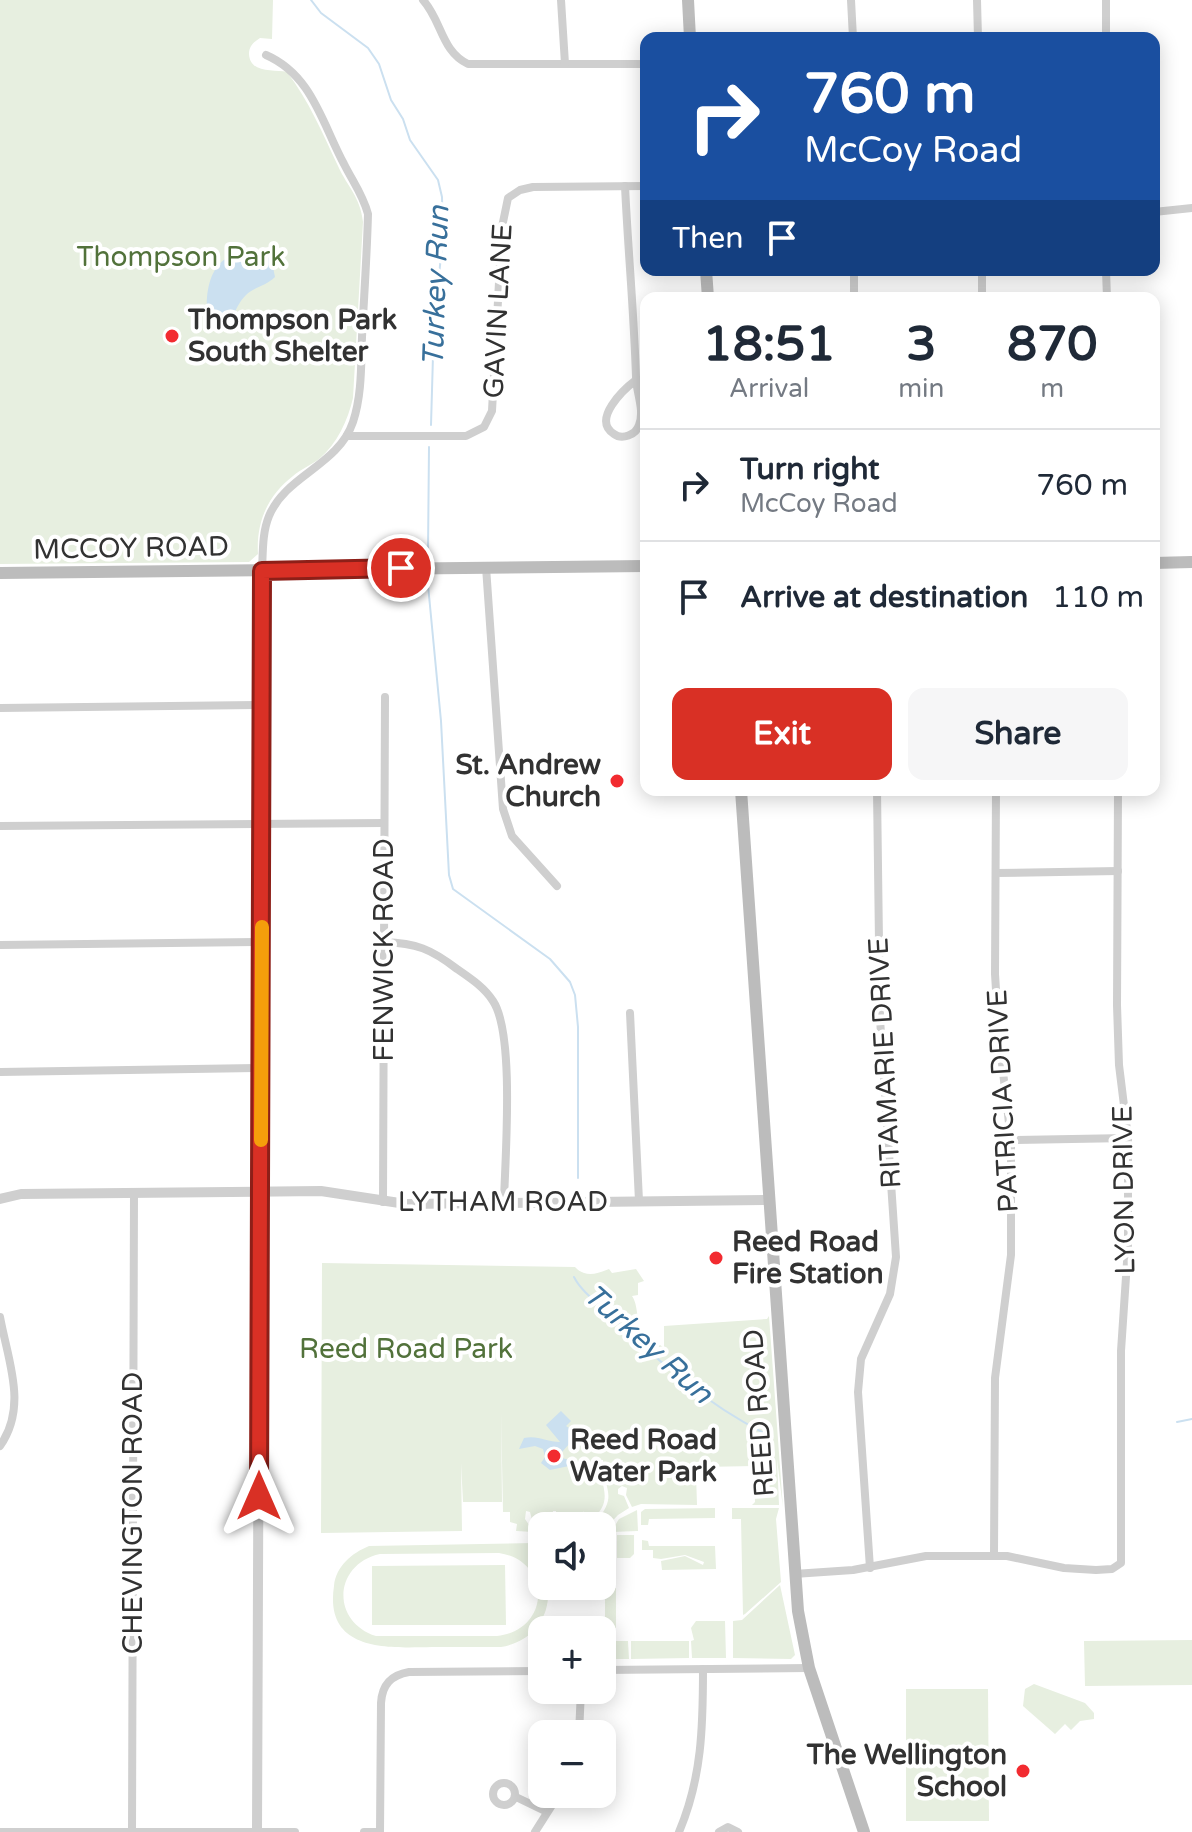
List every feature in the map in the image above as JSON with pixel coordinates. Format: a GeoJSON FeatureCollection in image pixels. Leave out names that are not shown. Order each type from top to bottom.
{"type":"FeatureCollection","features":[{"type":"Feature","properties":{"kind":"main road"},"geometry":{"type":"LineString","coordinates":[[688,0],[690,32]]}},
{"type":"Feature","properties":{"kind":"main road"},"geometry":{"type":"LineString","coordinates":[[1160,563],[1192,562]]}},
{"type":"Feature","properties":{"kind":"main road","name":"MCCOY ROAD"},"geometry":{"type":"LineString","coordinates":[[0,573],[640,566]]}},
{"type":"Feature","properties":{"kind":"main road","name":"REED ROAD"},"geometry":{"type":"LineString","coordinates":[[741,796],[798,1611],[809,1668],[864,1832]]}},
{"type":"Feature","properties":{"kind":"street"},"geometry":{"type":"LineString","coordinates":[[423,0],[438,22],[446,46],[453,55],[468,64],[640,64]]}},
{"type":"Feature","properties":{"kind":"street"},"geometry":{"type":"LineString","coordinates":[[561,0],[565,64]]}},
{"type":"Feature","properties":{"kind":"street"},"geometry":{"type":"LineString","coordinates":[[851,0],[853,32]]}},
{"type":"Feature","properties":{"kind":"street"},"geometry":{"type":"LineString","coordinates":[[977,0],[978,32]]}},
{"type":"Feature","properties":{"kind":"street"},"geometry":{"type":"LineString","coordinates":[[1106,0],[1106,32]]}},
{"type":"Feature","properties":{"kind":"street"},"geometry":{"type":"LineString","coordinates":[[257,1832],[264,532],[276,504],[291,486],[327,460],[347,436],[353,423],[360,384],[368,214],[361,191],[343,163],[315,102],[286,64],[266,55]]}},
{"type":"Feature","properties":{"kind":"street"},"geometry":{"type":"LineString","coordinates":[[636,380],[627,386],[607,413],[607,424],[614,434],[628,436],[640,424],[625,186],[640,186]]}},
{"type":"Feature","properties":{"kind":"street","name":"GAVIN LANE"},"geometry":{"type":"LineString","coordinates":[[347,436],[466,436],[489,422],[502,227],[508,198],[520,190],[533,187],[625,186]]}},
{"type":"Feature","properties":{"kind":"street"},"geometry":{"type":"LineString","coordinates":[[1160,211],[1192,208]]}},
{"type":"Feature","properties":{"kind":"street"},"geometry":{"type":"LineString","coordinates":[[486,567],[503,809],[512,836],[557,886]]}},
{"type":"Feature","properties":{"kind":"street","name":"FENWICK ROAD"},"geometry":{"type":"LineString","coordinates":[[383,1202],[385,697]]}},
{"type":"Feature","properties":{"kind":"street"},"geometry":{"type":"LineString","coordinates":[[0,708],[262,705]]}},
{"type":"Feature","properties":{"kind":"street","name":"RITAMARIE DRIVE"},"geometry":{"type":"LineString","coordinates":[[870,1568],[858,1392],[861,1359],[890,1294],[896,1257],[880,1019],[877,796]]}},
{"type":"Feature","properties":{"kind":"street","name":"PATRICIA DRIVE"},"geometry":{"type":"LineString","coordinates":[[994,1555],[995,1378],[1010,1276],[1011,1140],[997,999],[996,796]]}},
{"type":"Feature","properties":{"kind":"street","name":"LYON DRIVE"},"geometry":{"type":"LineString","coordinates":[[994,1555],[1064,1568],[1096,1570],[1112,1569],[1122,1560],[1121,1351],[1128,1247],[1128,1138],[1119,1065],[1118,796]]}},
{"type":"Feature","properties":{"kind":"street"},"geometry":{"type":"LineString","coordinates":[[0,826],[384,823]]}},
{"type":"Feature","properties":{"kind":"street"},"geometry":{"type":"LineString","coordinates":[[996,873],[1118,871]]}},
{"type":"Feature","properties":{"kind":"street"},"geometry":{"type":"LineString","coordinates":[[0,945],[262,942]]}},
{"type":"Feature","properties":{"kind":"street"},"geometry":{"type":"LineString","coordinates":[[384,942],[416,945],[437,954],[480,986],[499,1011],[506,1041],[504,1202]]}},
{"type":"Feature","properties":{"kind":"street"},"geometry":{"type":"LineString","coordinates":[[630,1013],[639,1201]]}},
{"type":"Feature","properties":{"kind":"street"},"geometry":{"type":"LineString","coordinates":[[0,1072],[261,1068]]}},
{"type":"Feature","properties":{"kind":"street"},"geometry":{"type":"LineString","coordinates":[[1011,1140],[1128,1138]]}},
{"type":"Feature","properties":{"kind":"street","name":"LYTHAM ROAD"},"geometry":{"type":"LineString","coordinates":[[0,1199],[21,1194],[321,1191],[406,1204],[769,1200]]}},
{"type":"Feature","properties":{"kind":"street","name":"CHEVINGTON ROAD"},"geometry":{"type":"LineString","coordinates":[[132,1832],[134,1193]]}},
{"type":"Feature","properties":{"kind":"street"},"geometry":{"type":"LineString","coordinates":[[0,1317],[16,1399],[9,1432],[0,1446]]}},
{"type":"Feature","properties":{"kind":"street"},"geometry":{"type":"LineString","coordinates":[[794,1574],[870,1568],[926,1556],[994,1555]]}},
{"type":"Feature","properties":{"kind":"street"},"geometry":{"type":"LineString","coordinates":[[616,1670],[809,1668]]}},
{"type":"Feature","properties":{"kind":"street"},"geometry":{"type":"LineString","coordinates":[[682,1831],[701,1758],[703,1669]]}},
{"type":"Feature","properties":{"kind":"street"},"geometry":{"type":"LineString","coordinates":[[364,1832],[380,1832],[381,1703],[389,1681],[398,1675],[414,1672],[528,1671]]}},
{"type":"Feature","properties":{"kind":"street"},"geometry":{"type":"LineString","coordinates":[[516,1797],[547,1812]]}},
{"type":"Feature","properties":{"kind":"street"},"geometry":{"type":"LineString","coordinates":[[535,1832],[550,1808]]}},
{"type":"Feature","properties":{"kind":"street"},"geometry":{"type":"LineString","coordinates":[[719,1832],[728,1827],[738,1832]]}},
{"type":"Feature","properties":{"kind":"street"},"geometry":{"type":"LineString","coordinates":[[0,1832],[295,1832]]}},
{"type":"Feature","properties":{"kind":"green space","name":"Thompson Park"},"geometry":{"type":"Polygon","coordinates":[[[0,0],[273,0],[272,39],[260,38],[254,43],[249,51],[250,60],[258,68],[287,72],[295,83],[356,199],[363,222],[353,398],[348,415],[325,453],[284,483],[270,501],[259,531],[258,554],[249,562],[0,564],[0,0]]]}},
{"type":"Feature","properties":{"kind":"green space","name":"Reed Road Park"},"geometry":{"type":"Polygon","coordinates":[[[322,1263],[575,1267],[591,1274],[609,1269],[612,1273],[636,1269],[644,1281],[638,1283],[638,1295],[632,1296],[640,1330],[646,1339],[664,1348],[664,1326],[767,1319],[769,1316],[783,1508],[777,1459],[779,1505],[752,1505],[755,1502],[754,1466],[702,1467],[702,1471],[696,1474],[697,1505],[641,1504],[632,1507],[626,1495],[627,1488],[622,1486],[618,1494],[624,1496],[629,1508],[616,1517],[616,1512],[604,1512],[608,1492],[603,1460],[600,1460],[605,1498],[600,1512],[526,1511],[528,1532],[516,1531],[517,1524],[510,1522],[510,1512],[503,1512],[501,1411],[502,1502],[463,1502],[461,1463],[462,1531],[321,1533],[322,1263]]]}},
{"type":"Feature","properties":{"kind":"green space"},"geometry":{"type":"Polygon","coordinates":[[[715,1508],[715,1518],[649,1519],[648,1525],[641,1525],[641,1512],[645,1509],[715,1508]]]}},
{"type":"Feature","properties":{"kind":"green space"},"geometry":{"type":"Polygon","coordinates":[[[732,1508],[779,1508],[776,1519],[781,1582],[743,1615],[741,1519],[732,1519],[732,1508]]]}},
{"type":"Feature","properties":{"kind":"green space"},"geometry":{"type":"Polygon","coordinates":[[[637,1510],[638,1531],[616,1532],[619,1519],[637,1510]]]}},
{"type":"Feature","properties":{"kind":"green space"},"geometry":{"type":"Polygon","coordinates":[[[617,1535],[634,1535],[634,1554],[630,1558],[617,1558],[617,1535]]]}},
{"type":"Feature","properties":{"kind":"green space"},"geometry":{"type":"Polygon","coordinates":[[[642,1540],[648,1541],[649,1546],[715,1546],[716,1569],[662,1570],[661,1561],[685,1556],[703,1565],[704,1562],[685,1555],[653,1558],[653,1550],[642,1550],[642,1540]]]}},
{"type":"Feature","properties":{"kind":"green space"},"geometry":{"type":"Polygon","coordinates":[[[528,1543],[528,1567],[499,1553],[380,1554],[354,1569],[346,1580],[344,1593],[345,1606],[351,1618],[361,1629],[376,1636],[497,1636],[515,1631],[528,1622],[528,1636],[501,1647],[397,1647],[363,1642],[349,1635],[339,1624],[334,1608],[335,1579],[346,1561],[369,1546],[528,1543]]]}},
{"type":"Feature","properties":{"kind":"green space"},"geometry":{"type":"Polygon","coordinates":[[[505,1565],[506,1625],[372,1625],[372,1566],[505,1565]]]}},
{"type":"Feature","properties":{"kind":"green space"},"geometry":{"type":"Polygon","coordinates":[[[780,1585],[795,1655],[791,1659],[733,1658],[733,1621],[742,1620],[780,1585]]]}},
{"type":"Feature","properties":{"kind":"green space"},"geometry":{"type":"Polygon","coordinates":[[[537,1600],[548,1600],[544,1616],[531,1616],[537,1600]]]}},
{"type":"Feature","properties":{"kind":"green space"},"geometry":{"type":"Polygon","coordinates":[[[605,1600],[616,1600],[616,1616],[605,1616],[605,1600]]]}},
{"type":"Feature","properties":{"kind":"green space"},"geometry":{"type":"Polygon","coordinates":[[[696,1621],[725,1621],[726,1658],[692,1658],[691,1641],[694,1640],[691,1628],[696,1621]]]}},
{"type":"Feature","properties":{"kind":"green space"},"geometry":{"type":"Polygon","coordinates":[[[1192,1640],[1192,1685],[1085,1686],[1084,1641],[1192,1640]]]}},
{"type":"Feature","properties":{"kind":"green space"},"geometry":{"type":"Polygon","coordinates":[[[616,1641],[628,1641],[629,1659],[616,1659],[616,1641]]]}},
{"type":"Feature","properties":{"kind":"green space"},"geometry":{"type":"Polygon","coordinates":[[[631,1641],[689,1641],[689,1658],[631,1659],[631,1641]]]}},
{"type":"Feature","properties":{"kind":"green space"},"geometry":{"type":"Polygon","coordinates":[[[1034,1684],[1085,1703],[1094,1713],[1094,1719],[1080,1721],[1071,1730],[1065,1724],[1055,1734],[1023,1706],[1025,1689],[1034,1684]]]}},
{"type":"Feature","properties":{"kind":"green space"},"geometry":{"type":"Polygon","coordinates":[[[906,1689],[988,1689],[989,1821],[906,1821],[906,1689]]]}},
{"type":"Feature","properties":{"kind":"water"},"geometry":{"type":"Polygon","coordinates":[[[262,251],[271,257],[275,277],[246,295],[228,323],[217,331],[209,325],[207,306],[209,286],[216,268],[231,256],[262,251]]]}},
{"type":"Feature","properties":{"kind":"water"},"geometry":{"type":"Polygon","coordinates":[[[561,1411],[571,1421],[566,1426],[578,1434],[562,1452],[562,1458],[569,1460],[569,1466],[550,1470],[541,1463],[545,1457],[543,1449],[535,1446],[519,1449],[524,1438],[560,1442],[546,1425],[561,1411]]]}},
{"type":"Feature","properties":{"kind":"waterway","name":"Turkey Run"},"geometry":{"type":"LineString","coordinates":[[311,0],[321,13],[368,48],[379,64],[391,100],[403,119],[410,140],[438,180],[442,197],[443,238],[434,321],[431,425]]}},
{"type":"Feature","properties":{"kind":"waterway","name":"Turkey Run"},"geometry":{"type":"LineString","coordinates":[[428,552],[429,447]]}},
{"type":"Feature","properties":{"kind":"waterway","name":"Turkey Run"},"geometry":{"type":"LineString","coordinates":[[428,585],[441,721],[449,875],[453,889],[550,959],[570,982],[575,995],[578,1027],[578,1178]]}},
{"type":"Feature","properties":{"kind":"waterway","name":"Turkey Run"},"geometry":{"type":"LineString","coordinates":[[574,1277],[586,1293],[684,1381],[722,1409],[764,1433]]}},
{"type":"Feature","properties":{"kind":"waterway","name":"Turkey Run"},"geometry":{"type":"LineString","coordinates":[[1177,1422],[1192,1419]]}},
{"type":"Feature","properties":{"kind":"slow traffic"},"geometry":{"type":"LineString","coordinates":[[261,1140],[262,927]]}},
{"type":"Feature","properties":{"kind":"place","name":"Thompson Park South Shelter"},"geometry":{"type":"Point","coordinates":[172,336]}},
{"type":"Feature","properties":{"kind":"place","name":"St. Andrew Church"},"geometry":{"type":"Point","coordinates":[617,781]}},
{"type":"Feature","properties":{"kind":"place","name":"Reed Road Fire Station"},"geometry":{"type":"Point","coordinates":[716,1258]}},
{"type":"Feature","properties":{"kind":"place","name":"Reed Road Water Park"},"geometry":{"type":"Point","coordinates":[554,1456]}},
{"type":"Feature","properties":{"kind":"place","name":"The Wellington School"},"geometry":{"type":"Point","coordinates":[1023,1771]}},
{"type":"Feature","properties":{"kind":"route"},"geometry":{"type":"LineString","coordinates":[[259,1496],[262,571],[401,568]]}}]}
